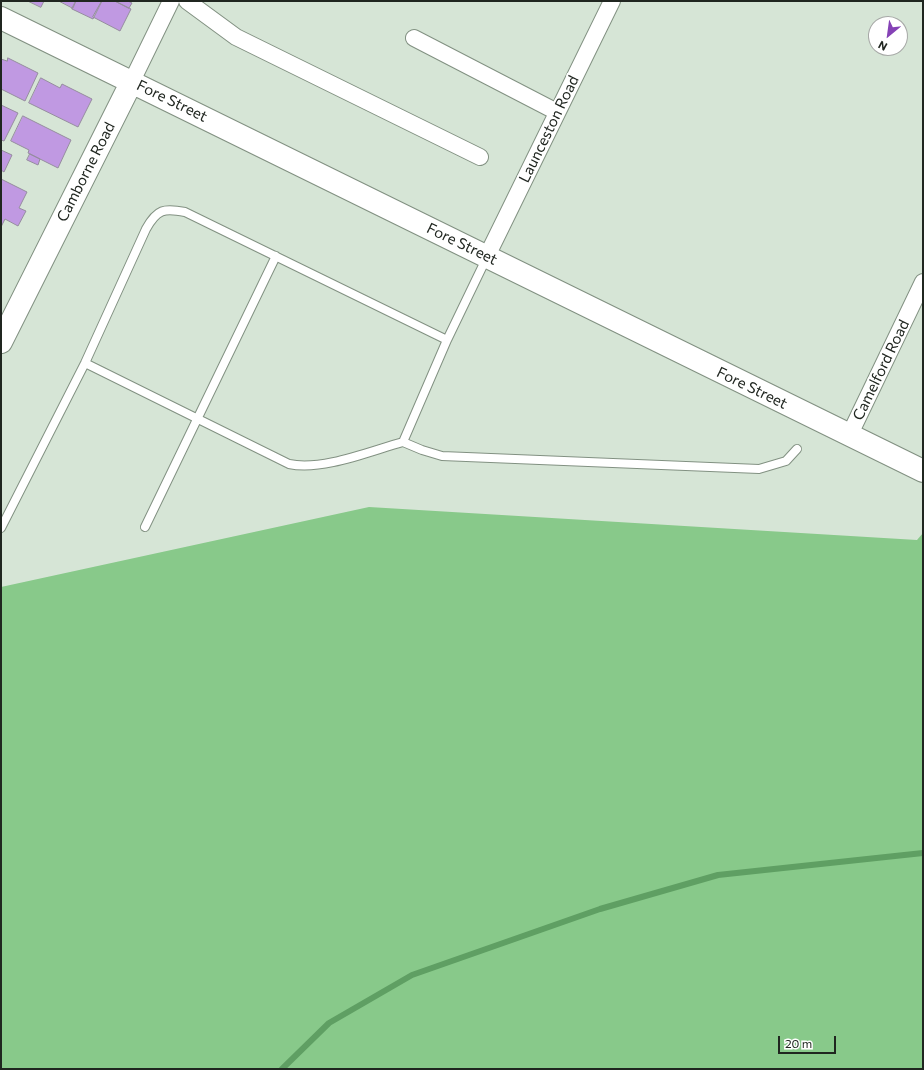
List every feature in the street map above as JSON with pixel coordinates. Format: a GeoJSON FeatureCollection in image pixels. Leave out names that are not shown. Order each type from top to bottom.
{"type":"FeatureCollection","features":[{"type":"Feature","properties":{"kind":"street","name":"Camborne Road"},"geometry":{"type":"LineString","coordinates":[[1,342],[171,1]]}},
{"type":"Feature","properties":{"kind":"street"},"geometry":{"type":"LineString","coordinates":[[187,1],[236,37],[480,157]]}},
{"type":"Feature","properties":{"kind":"street","name":"Launceston Road"},"geometry":{"type":"LineString","coordinates":[[487,256],[612,1]]}},
{"type":"Feature","properties":{"kind":"street","name":"Fore Street"},"geometry":{"type":"LineString","coordinates":[[1,18],[132,81],[849,436],[923,471]]}},
{"type":"Feature","properties":{"kind":"street"},"geometry":{"type":"LineString","coordinates":[[414,38],[557,112]]}},
{"type":"Feature","properties":{"kind":"street","name":"Camelford Road"},"geometry":{"type":"LineString","coordinates":[[849,436],[923,282]]}},
{"type":"Feature","properties":{"kind":"lane"},"geometry":{"type":"LineString","coordinates":[[1,528],[85,363],[146,229],[153,217],[160,211],[171,209],[185,212],[447,340]]}},
{"type":"Feature","properties":{"kind":"lane"},"geometry":{"type":"LineString","coordinates":[[145,527],[276,256]]}},
{"type":"Feature","properties":{"kind":"lane"},"geometry":{"type":"LineString","coordinates":[[403,442],[447,340],[487,256]]}},
{"type":"Feature","properties":{"kind":"lane"},"geometry":{"type":"LineString","coordinates":[[85,363],[197,420],[289,464],[300,466],[308,466],[342,459],[403,442],[442,456],[759,469],[786,460],[796,448]]}},
{"type":"Feature","properties":{"kind":"green space"},"geometry":{"type":"Polygon","coordinates":[[[369,507],[917,540],[923,533],[923,1069],[1,1069],[1,587],[369,507]]]}},
{"type":"Feature","properties":{"kind":"building"},"geometry":{"type":"Polygon","coordinates":[[[28,1],[44,1],[41,7],[28,1]]]}},
{"type":"Feature","properties":{"kind":"building"},"geometry":{"type":"Polygon","coordinates":[[[59,1],[76,1],[73,8],[59,1]]]}},
{"type":"Feature","properties":{"kind":"building"},"geometry":{"type":"Polygon","coordinates":[[[76,1],[102,1],[93,19],[72,9],[76,1]]]}},
{"type":"Feature","properties":{"kind":"building"},"geometry":{"type":"Polygon","coordinates":[[[102,1],[115,1],[131,9],[120,31],[93,17],[102,1]]]}},
{"type":"Feature","properties":{"kind":"building"},"geometry":{"type":"Polygon","coordinates":[[[115,1],[128,1],[132,3],[129,8],[115,1]]]}},
{"type":"Feature","properties":{"kind":"building"},"geometry":{"type":"Polygon","coordinates":[[[8,58],[38,73],[25,101],[1,89],[1,59],[7,61],[8,58]]]}},
{"type":"Feature","properties":{"kind":"building"},"geometry":{"type":"Polygon","coordinates":[[[41,78],[60,88],[62,84],[92,99],[78,127],[29,103],[41,78]]]}},
{"type":"Feature","properties":{"kind":"building"},"geometry":{"type":"Polygon","coordinates":[[[1,105],[18,113],[4,141],[1,140],[1,105]]]}},
{"type":"Feature","properties":{"kind":"building"},"geometry":{"type":"Polygon","coordinates":[[[23,116],[71,140],[58,168],[28,153],[29,150],[11,141],[23,116]]]}},
{"type":"Feature","properties":{"kind":"building"},"geometry":{"type":"Polygon","coordinates":[[[1,150],[12,155],[4,172],[1,170],[1,150]]]}},
{"type":"Feature","properties":{"kind":"building"},"geometry":{"type":"Polygon","coordinates":[[[30,154],[40,159],[38,165],[27,160],[30,154]]]}},
{"type":"Feature","properties":{"kind":"building"},"geometry":{"type":"Polygon","coordinates":[[[1,179],[27,192],[19,208],[26,211],[18,226],[5,219],[1,227],[1,179]]]}},
{"type":"Feature","properties":{"kind":"waterway"},"geometry":{"type":"LineString","coordinates":[[282,1069],[329,1023],[412,975],[600,909],[718,875],[923,853]]}}]}
